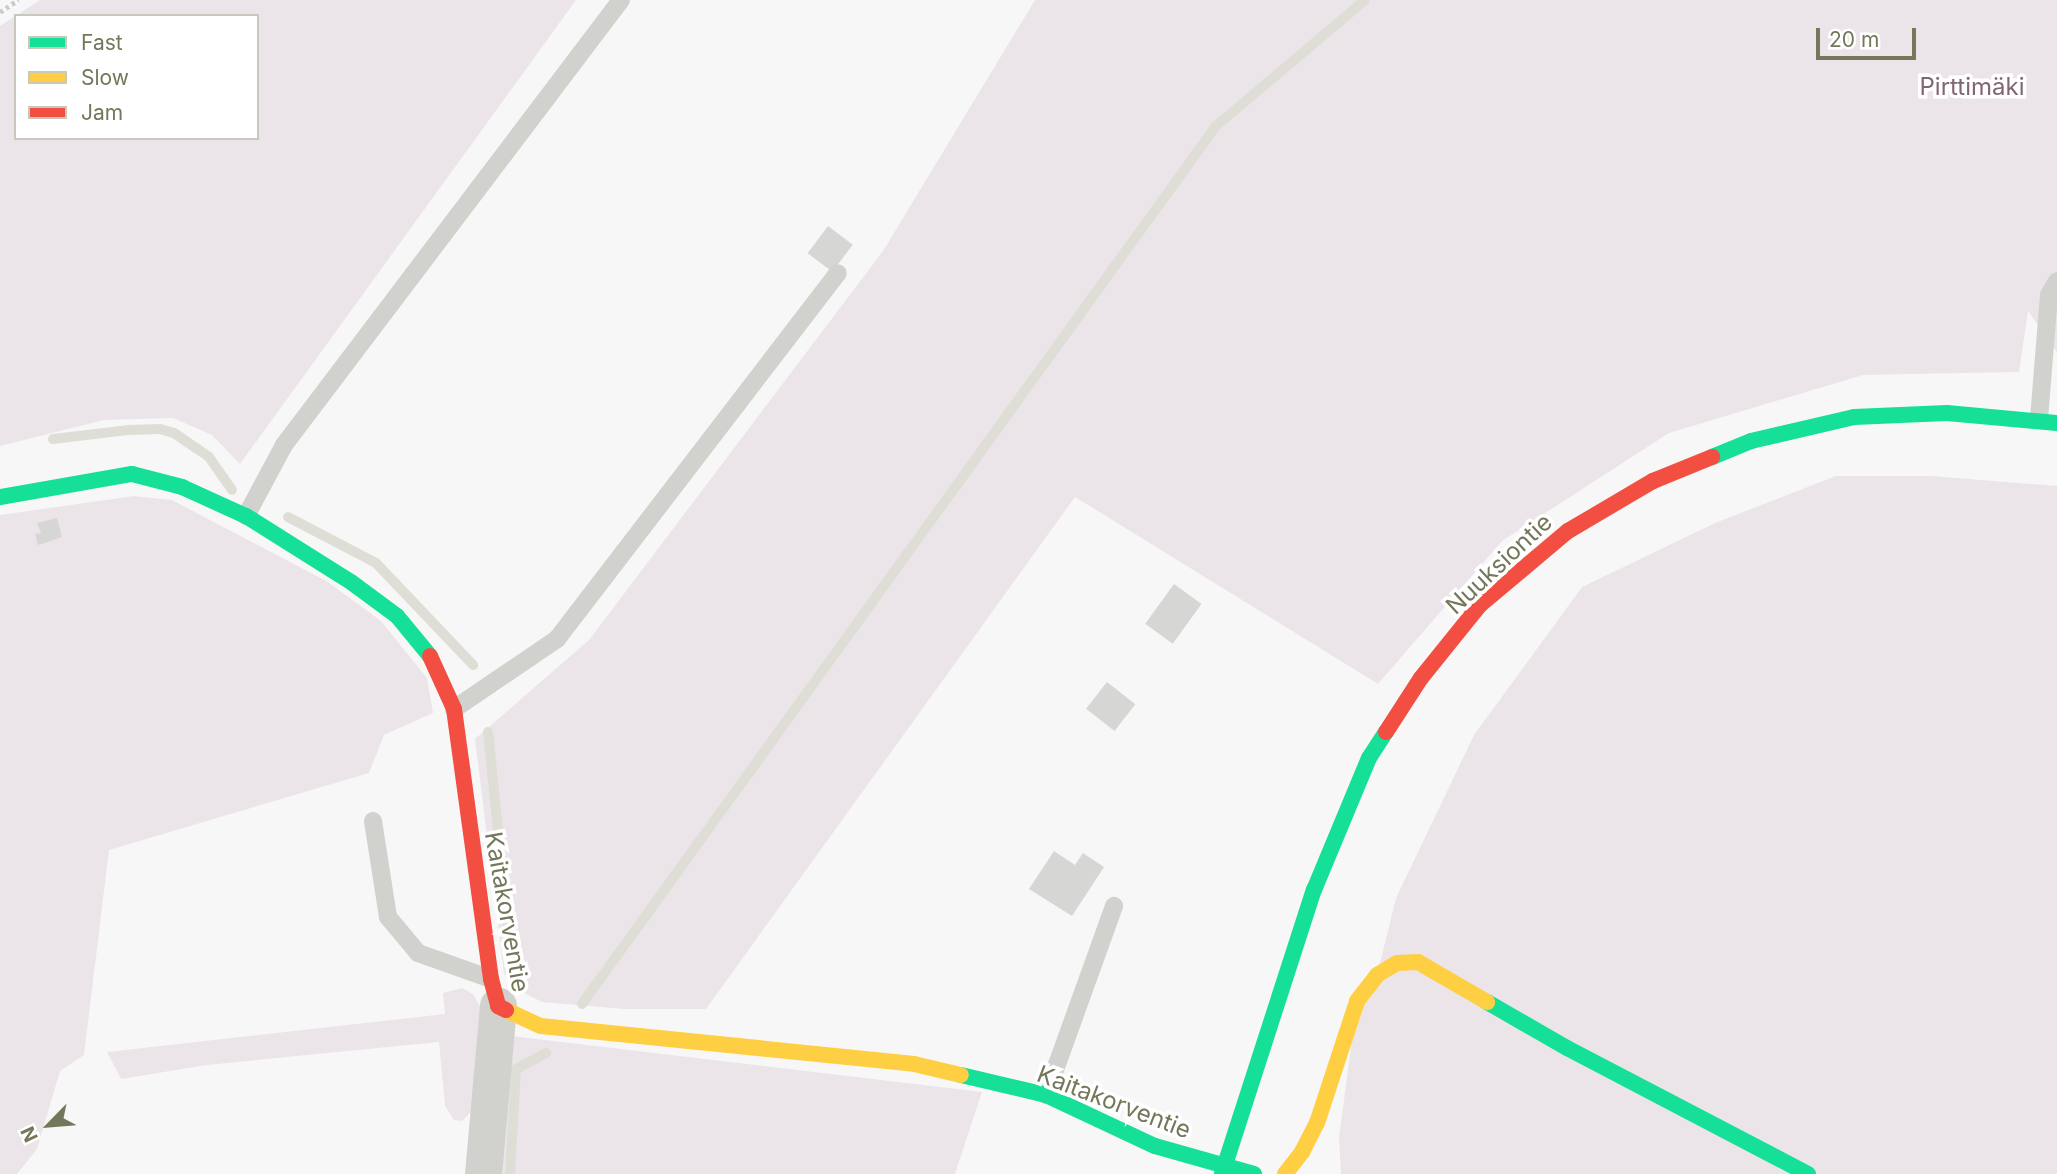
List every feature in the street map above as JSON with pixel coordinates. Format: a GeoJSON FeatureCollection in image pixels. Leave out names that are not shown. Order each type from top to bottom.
{"type":"FeatureCollection","features":[{"type":"Feature","properties":{"kind":"street","name":"Nuuksiontie"},"geometry":{"type":"LineString","coordinates":[[1223,1170],[1314,890],[1369,758],[1421,678],[1480,606],[1568,531],[1653,481],[1751,441],[1854,417],[1947,413],[2039,419],[2057,423]]}},
{"type":"Feature","properties":{"kind":"street","name":"Kaitakorventie"},"geometry":{"type":"LineString","coordinates":[[0,497],[132,474],[182,487],[246,516],[351,582],[397,616],[428,651],[454,709],[457,752],[494,992],[541,1026],[914,1065],[1046,1095],[1155,1146],[1223,1170],[1254,1174]]}},
{"type":"Feature","properties":{"kind":"street"},"geometry":{"type":"LineString","coordinates":[[1285,1174],[1302,1152],[1317,1123],[1357,1001],[1377,975],[1397,963],[1418,961],[1567,1048],[1808,1174]]}},
{"type":"Feature","properties":{"kind":"street"},"geometry":{"type":"LineString","coordinates":[[483,1174],[494,992]]}},
{"type":"Feature","properties":{"kind":"lane"},"geometry":{"type":"LineString","coordinates":[[246,516],[284,445],[621,0]]}},
{"type":"Feature","properties":{"kind":"lane"},"geometry":{"type":"LineString","coordinates":[[454,709],[557,639],[838,272]]}},
{"type":"Feature","properties":{"kind":"lane"},"geometry":{"type":"LineString","coordinates":[[2039,419],[2049,295],[2057,281]]}},
{"type":"Feature","properties":{"kind":"lane"},"geometry":{"type":"LineString","coordinates":[[373,821],[388,917],[418,953],[494,992]]}},
{"type":"Feature","properties":{"kind":"lane"},"geometry":{"type":"LineString","coordinates":[[1046,1095],[1114,906]]}},
{"type":"Feature","properties":{"kind":"path"},"geometry":{"type":"LineString","coordinates":[[0,12],[18,0]]}},
{"type":"Feature","properties":{"kind":"green space"},"geometry":{"type":"Polygon","coordinates":[[[40,0],[576,0],[240,464],[212,435],[173,418],[104,420],[0,446],[0,26],[14,17],[14,140],[259,140],[259,14],[18,14],[40,0]]]}},
{"type":"Feature","properties":{"kind":"green space","name":"Pirttimäki"},"geometry":{"type":"Polygon","coordinates":[[[1035,0],[2057,0],[2057,352],[2028,311],[2019,372],[1863,375],[1669,433],[1502,541],[1378,684],[1075,497],[706,1009],[624,1009],[542,1002],[520,991],[504,974],[475,739],[589,640],[883,251],[1035,0]]]}},
{"type":"Feature","properties":{"kind":"green space"},"geometry":{"type":"Polygon","coordinates":[[[1836,476],[1932,476],[2057,486],[2057,1174],[1341,1174],[1339,1138],[1357,1001],[1377,975],[1396,898],[1474,735],[1582,587],[1715,523],[1836,476]]]}},
{"type":"Feature","properties":{"kind":"green space"},"geometry":{"type":"Polygon","coordinates":[[[134,496],[172,500],[328,582],[381,621],[427,678],[433,713],[384,735],[369,773],[109,850],[84,1055],[60,1071],[37,1149],[17,1174],[0,1174],[0,515],[134,496]]]}},
{"type":"Feature","properties":{"kind":"green space"},"geometry":{"type":"Polygon","coordinates":[[[462,988],[473,994],[482,1010],[480,1103],[462,1121],[454,1120],[445,1106],[439,1042],[207,1065],[121,1079],[107,1052],[445,1014],[443,993],[462,988]]]}},
{"type":"Feature","properties":{"kind":"green space"},"geometry":{"type":"Polygon","coordinates":[[[511,1036],[982,1092],[955,1174],[501,1174],[511,1036]]]}},
{"type":"Feature","properties":{"kind":"building"},"geometry":{"type":"Polygon","coordinates":[[[828,226],[853,245],[832,272],[808,253],[828,226]]]}},
{"type":"Feature","properties":{"kind":"building"},"geometry":{"type":"Polygon","coordinates":[[[57,518],[62,537],[38,545],[35,534],[41,533],[37,523],[57,518]]]}},
{"type":"Feature","properties":{"kind":"building"},"geometry":{"type":"Polygon","coordinates":[[[1174,584],[1202,604],[1173,644],[1145,624],[1174,584]]]}},
{"type":"Feature","properties":{"kind":"building"},"geometry":{"type":"Polygon","coordinates":[[[1107,682],[1135,704],[1114,731],[1086,709],[1107,682]]]}},
{"type":"Feature","properties":{"kind":"building"},"geometry":{"type":"Polygon","coordinates":[[[1054,851],[1075,865],[1083,853],[1104,867],[1072,916],[1029,889],[1054,851]]]}},
{"type":"Feature","properties":{"kind":"waterway"},"geometry":{"type":"LineString","coordinates":[[582,1004],[1216,126],[1365,0]]}},
{"type":"Feature","properties":{"kind":"waterway"},"geometry":{"type":"LineString","coordinates":[[53,439],[160,429],[174,433],[209,457],[232,490]]}},
{"type":"Feature","properties":{"kind":"waterway"},"geometry":{"type":"LineString","coordinates":[[288,517],[376,563],[473,665]]}},
{"type":"Feature","properties":{"kind":"waterway"},"geometry":{"type":"LineString","coordinates":[[488,732],[513,977]]}},
{"type":"Feature","properties":{"kind":"waterway"},"geometry":{"type":"LineString","coordinates":[[510,1174],[516,1069],[546,1053]]}},
{"type":"Feature","properties":{"kind":"traffic: fast"},"geometry":{"type":"LineString","coordinates":[[1712,457],[1751,441],[1854,417],[1947,413],[2057,423]]}},
{"type":"Feature","properties":{"kind":"traffic: fast"},"geometry":{"type":"LineString","coordinates":[[0,497],[132,474],[182,487],[246,516],[351,582],[397,616],[430,656]]}},
{"type":"Feature","properties":{"kind":"traffic: fast"},"geometry":{"type":"LineString","coordinates":[[1222,1174],[1314,890],[1369,758],[1386,732]]}},
{"type":"Feature","properties":{"kind":"traffic: fast"},"geometry":{"type":"LineString","coordinates":[[1487,1002],[1567,1048],[1808,1174]]}},
{"type":"Feature","properties":{"kind":"traffic: fast"},"geometry":{"type":"LineString","coordinates":[[961,1075],[1046,1095],[1155,1146],[1254,1174]]}},
{"type":"Feature","properties":{"kind":"traffic: slow"},"geometry":{"type":"LineString","coordinates":[[1285,1174],[1302,1152],[1317,1123],[1357,1001],[1377,975],[1397,963],[1418,962],[1487,1002]]}},
{"type":"Feature","properties":{"kind":"traffic: slow"},"geometry":{"type":"LineString","coordinates":[[506,1010],[541,1026],[914,1064],[961,1075]]}},
{"type":"Feature","properties":{"kind":"traffic: jam"},"geometry":{"type":"LineString","coordinates":[[1386,732],[1421,678],[1480,605],[1568,531],[1653,481],[1712,457]]}},
{"type":"Feature","properties":{"kind":"traffic: jam"},"geometry":{"type":"LineString","coordinates":[[430,656],[454,709],[491,979],[498,1006],[506,1010]]}}]}
